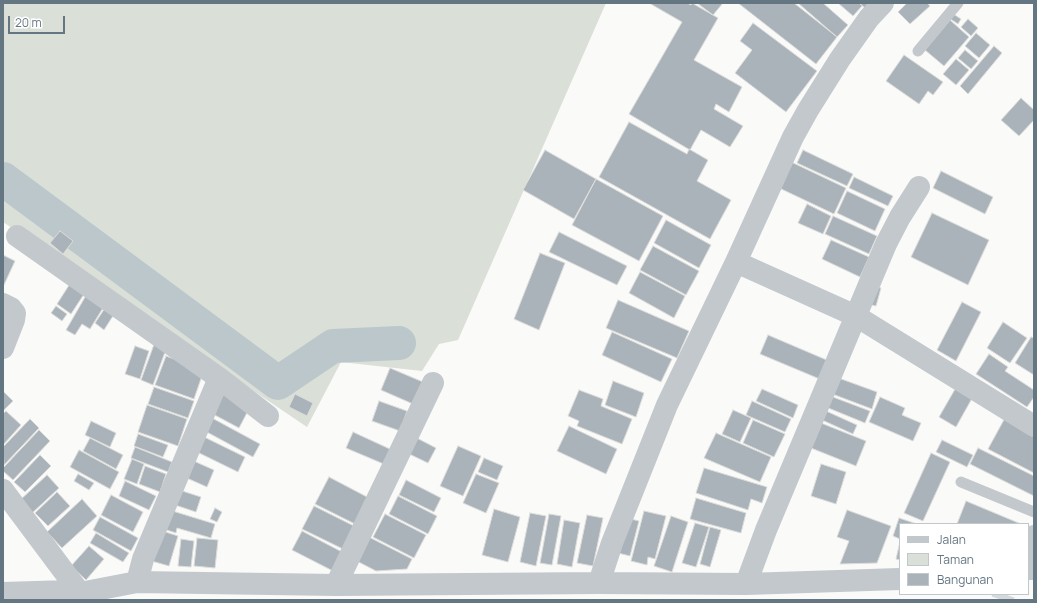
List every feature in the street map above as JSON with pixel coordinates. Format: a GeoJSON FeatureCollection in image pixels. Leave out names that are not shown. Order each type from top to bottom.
{"type":"FeatureCollection","features":[{"type":"Feature","properties":{"kind":"street"},"geometry":{"type":"LineString","coordinates":[[599,583],[612,543],[666,405],[736,262],[793,137],[840,59],[869,18],[883,3]]}},
{"type":"Feature","properties":{"kind":"street"},"geometry":{"type":"LineString","coordinates":[[746,584],[766,530],[886,244],[900,217],[919,187]]}},
{"type":"Feature","properties":{"kind":"street"},"geometry":{"type":"LineString","coordinates":[[17,236],[219,378],[268,416]]}},
{"type":"Feature","properties":{"kind":"street"},"geometry":{"type":"LineString","coordinates":[[736,262],[856,316],[1034,426]]}},
{"type":"Feature","properties":{"kind":"street"},"geometry":{"type":"LineString","coordinates":[[3,304],[11,308],[15,313],[14,320],[3,348]]}},
{"type":"Feature","properties":{"kind":"street"},"geometry":{"type":"LineString","coordinates":[[137,582],[143,559],[219,378]]}},
{"type":"Feature","properties":{"kind":"street"},"geometry":{"type":"LineString","coordinates":[[336,585],[433,383]]}},
{"type":"Feature","properties":{"kind":"street"},"geometry":{"type":"LineString","coordinates":[[3,490],[74,592]]}},
{"type":"Feature","properties":{"kind":"street"},"geometry":{"type":"LineString","coordinates":[[1029,548],[1034,536]]}},
{"type":"Feature","properties":{"kind":"street"},"geometry":{"type":"LineString","coordinates":[[3,593],[74,592],[137,582],[336,585],[599,583],[746,584],[899,579]]}},
{"type":"Feature","properties":{"kind":"lane"},"geometry":{"type":"LineString","coordinates":[[918,51],[958,3]]}},
{"type":"Feature","properties":{"kind":"lane"},"geometry":{"type":"LineString","coordinates":[[961,482],[1034,512]]}},
{"type":"Feature","properties":{"kind":"green space"},"geometry":{"type":"Polygon","coordinates":[[[3,3],[606,3],[458,340],[439,344],[422,371],[341,362],[307,427],[3,222],[3,3]]]}},
{"type":"Feature","properties":{"kind":"building"},"geometry":{"type":"Polygon","coordinates":[[[649,3],[687,3],[691,5],[692,3],[718,18],[694,60],[742,87],[729,112],[716,104],[714,109],[743,126],[730,147],[701,130],[690,150],[629,114],[682,22],[649,3]]]}},
{"type":"Feature","properties":{"kind":"building"},"geometry":{"type":"Polygon","coordinates":[[[697,3],[723,3],[713,15],[697,3]]]}},
{"type":"Feature","properties":{"kind":"building"},"geometry":{"type":"Polygon","coordinates":[[[738,3],[794,3],[837,37],[816,64],[738,3]]]}},
{"type":"Feature","properties":{"kind":"building"},"geometry":{"type":"Polygon","coordinates":[[[798,3],[823,3],[848,25],[837,37],[798,3]]]}},
{"type":"Feature","properties":{"kind":"building"},"geometry":{"type":"Polygon","coordinates":[[[838,3],[859,3],[862,6],[853,16],[838,3]]]}},
{"type":"Feature","properties":{"kind":"building"},"geometry":{"type":"Polygon","coordinates":[[[859,3],[869,3],[865,8],[859,3]]]}},
{"type":"Feature","properties":{"kind":"building"},"geometry":{"type":"Polygon","coordinates":[[[907,3],[927,3],[930,6],[910,24],[898,12],[907,3]]]}},
{"type":"Feature","properties":{"kind":"building"},"geometry":{"type":"Polygon","coordinates":[[[952,13],[961,19],[958,24],[949,18],[952,13]]]}},
{"type":"Feature","properties":{"kind":"building"},"geometry":{"type":"Polygon","coordinates":[[[968,19],[978,28],[971,36],[961,27],[968,19]]]}},
{"type":"Feature","properties":{"kind":"building"},"geometry":{"type":"Polygon","coordinates":[[[950,20],[969,37],[944,66],[925,50],[950,20]]]}},
{"type":"Feature","properties":{"kind":"building"},"geometry":{"type":"Polygon","coordinates":[[[753,23],[817,71],[786,112],[735,73],[752,50],[740,41],[753,23]]]}},
{"type":"Feature","properties":{"kind":"building"},"geometry":{"type":"Polygon","coordinates":[[[976,33],[990,45],[979,58],[965,46],[976,33]]]}},
{"type":"Feature","properties":{"kind":"building"},"geometry":{"type":"Polygon","coordinates":[[[994,46],[1002,53],[968,94],[960,86],[994,46]]]}},
{"type":"Feature","properties":{"kind":"building"},"geometry":{"type":"Polygon","coordinates":[[[965,50],[978,61],[971,69],[958,58],[965,50]]]}},
{"type":"Feature","properties":{"kind":"building"},"geometry":{"type":"Polygon","coordinates":[[[904,55],[943,82],[933,95],[928,91],[919,104],[886,81],[904,55]]]}},
{"type":"Feature","properties":{"kind":"building"},"geometry":{"type":"Polygon","coordinates":[[[956,59],[969,70],[956,85],[943,74],[956,59]]]}},
{"type":"Feature","properties":{"kind":"building"},"geometry":{"type":"Polygon","coordinates":[[[1021,98],[1034,110],[1034,120],[1019,136],[1001,120],[1021,98]]]}},
{"type":"Feature","properties":{"kind":"building"},"geometry":{"type":"Polygon","coordinates":[[[629,122],[687,154],[689,149],[708,160],[697,181],[731,200],[710,239],[599,177],[629,122]]]}},
{"type":"Feature","properties":{"kind":"building"},"geometry":{"type":"Polygon","coordinates":[[[545,150],[596,179],[574,219],[523,190],[545,150]]]}},
{"type":"Feature","properties":{"kind":"building"},"geometry":{"type":"Polygon","coordinates":[[[803,150],[853,174],[847,186],[797,163],[803,150]]]}},
{"type":"Feature","properties":{"kind":"building"},"geometry":{"type":"Polygon","coordinates":[[[787,160],[846,188],[834,214],[775,186],[787,160]]]}},
{"type":"Feature","properties":{"kind":"building"},"geometry":{"type":"Polygon","coordinates":[[[941,171],[993,197],[985,214],[933,188],[941,171]]]}},
{"type":"Feature","properties":{"kind":"building"},"geometry":{"type":"Polygon","coordinates":[[[854,177],[893,196],[888,206],[849,188],[854,177]]]}},
{"type":"Feature","properties":{"kind":"building"},"geometry":{"type":"Polygon","coordinates":[[[596,179],[663,216],[639,261],[572,225],[596,179]]]}},
{"type":"Feature","properties":{"kind":"building"},"geometry":{"type":"Polygon","coordinates":[[[847,191],[885,209],[875,231],[837,213],[847,191]]]}},
{"type":"Feature","properties":{"kind":"building"},"geometry":{"type":"Polygon","coordinates":[[[807,204],[831,216],[823,234],[798,223],[807,204]]]}},
{"type":"Feature","properties":{"kind":"building"},"geometry":{"type":"Polygon","coordinates":[[[932,213],[989,240],[968,285],[911,257],[932,213]]]}},
{"type":"Feature","properties":{"kind":"building"},"geometry":{"type":"Polygon","coordinates":[[[833,216],[877,236],[869,254],[825,234],[833,216]]]}},
{"type":"Feature","properties":{"kind":"building"},"geometry":{"type":"Polygon","coordinates":[[[666,220],[711,245],[699,268],[654,243],[666,220]]]}},
{"type":"Feature","properties":{"kind":"building"},"geometry":{"type":"Polygon","coordinates":[[[60,231],[73,241],[63,254],[50,243],[60,231]]]}},
{"type":"Feature","properties":{"kind":"building"},"geometry":{"type":"Polygon","coordinates":[[[559,232],[627,266],[617,285],[549,252],[559,232]]]}},
{"type":"Feature","properties":{"kind":"building"},"geometry":{"type":"Polygon","coordinates":[[[831,240],[869,257],[860,277],[822,259],[831,240]]]}},
{"type":"Feature","properties":{"kind":"building"},"geometry":{"type":"Polygon","coordinates":[[[653,246],[699,271],[686,295],[640,270],[653,246]]]}},
{"type":"Feature","properties":{"kind":"building"},"geometry":{"type":"Polygon","coordinates":[[[540,253],[565,263],[539,330],[514,319],[540,253]]]}},
{"type":"Feature","properties":{"kind":"building"},"geometry":{"type":"Polygon","coordinates":[[[3,255],[15,261],[3,287],[3,255]]]}},
{"type":"Feature","properties":{"kind":"building"},"geometry":{"type":"Polygon","coordinates":[[[640,272],[685,296],[674,318],[629,293],[640,272]]]}},
{"type":"Feature","properties":{"kind":"building"},"geometry":{"type":"Polygon","coordinates":[[[73,279],[88,288],[71,314],[57,304],[73,279]]]}},
{"type":"Feature","properties":{"kind":"building"},"geometry":{"type":"Polygon","coordinates":[[[872,286],[881,288],[876,306],[868,304],[872,286]]]}},
{"type":"Feature","properties":{"kind":"building"},"geometry":{"type":"Polygon","coordinates":[[[88,292],[106,303],[90,329],[82,324],[75,335],[66,330],[88,292]]]}},
{"type":"Feature","properties":{"kind":"building"},"geometry":{"type":"Polygon","coordinates":[[[618,300],[689,331],[677,358],[606,328],[618,300]]]}},
{"type":"Feature","properties":{"kind":"building"},"geometry":{"type":"Polygon","coordinates":[[[109,302],[118,308],[104,330],[95,323],[109,302]]]}},
{"type":"Feature","properties":{"kind":"building"},"geometry":{"type":"Polygon","coordinates":[[[962,302],[981,312],[956,361],[937,350],[962,302]]]}},
{"type":"Feature","properties":{"kind":"building"},"geometry":{"type":"Polygon","coordinates":[[[56,306],[67,314],[62,321],[51,313],[56,306]]]}},
{"type":"Feature","properties":{"kind":"building"},"geometry":{"type":"Polygon","coordinates":[[[1003,322],[1027,338],[1010,363],[987,348],[1003,322]]]}},
{"type":"Feature","properties":{"kind":"building"},"geometry":{"type":"Polygon","coordinates":[[[612,332],[672,359],[661,382],[602,355],[612,332]]]}},
{"type":"Feature","properties":{"kind":"building"},"geometry":{"type":"Polygon","coordinates":[[[768,335],[829,361],[822,380],[760,354],[768,335]]]}},
{"type":"Feature","properties":{"kind":"building"},"geometry":{"type":"Polygon","coordinates":[[[1031,337],[1034,338],[1034,375],[1015,363],[1031,337]]]}},
{"type":"Feature","properties":{"kind":"building"},"geometry":{"type":"Polygon","coordinates":[[[156,339],[168,344],[153,385],[141,380],[156,339]]]}},
{"type":"Feature","properties":{"kind":"building"},"geometry":{"type":"Polygon","coordinates":[[[135,346],[149,351],[140,379],[125,374],[135,346]]]}},
{"type":"Feature","properties":{"kind":"building"},"geometry":{"type":"Polygon","coordinates":[[[989,354],[1008,367],[1005,371],[1034,390],[1034,397],[1027,407],[976,374],[989,354]]]}},
{"type":"Feature","properties":{"kind":"building"},"geometry":{"type":"Polygon","coordinates":[[[166,356],[204,370],[194,399],[155,385],[166,356]]]}},
{"type":"Feature","properties":{"kind":"building"},"geometry":{"type":"Polygon","coordinates":[[[390,368],[423,382],[413,404],[381,390],[390,368]]]}},
{"type":"Feature","properties":{"kind":"building"},"geometry":{"type":"Polygon","coordinates":[[[833,376],[877,392],[872,409],[827,392],[833,376]]]}},
{"type":"Feature","properties":{"kind":"building"},"geometry":{"type":"Polygon","coordinates":[[[613,381],[644,393],[636,417],[605,405],[613,381]]]}},
{"type":"Feature","properties":{"kind":"building"},"geometry":{"type":"Polygon","coordinates":[[[958,384],[975,393],[956,427],[939,417],[958,384]]]}},
{"type":"Feature","properties":{"kind":"building"},"geometry":{"type":"Polygon","coordinates":[[[154,387],[194,401],[188,418],[148,404],[154,387]]]}},
{"type":"Feature","properties":{"kind":"building"},"geometry":{"type":"Polygon","coordinates":[[[762,389],[798,405],[793,418],[756,401],[762,389]]]}},
{"type":"Feature","properties":{"kind":"building"},"geometry":{"type":"Polygon","coordinates":[[[579,390],[603,399],[601,406],[632,419],[622,444],[577,426],[579,421],[568,416],[579,390]]]}},
{"type":"Feature","properties":{"kind":"building"},"geometry":{"type":"Polygon","coordinates":[[[3,391],[13,401],[3,411],[3,391]]]}},
{"type":"Feature","properties":{"kind":"building"},"geometry":{"type":"Polygon","coordinates":[[[222,394],[249,409],[239,428],[211,413],[222,394]]]}},
{"type":"Feature","properties":{"kind":"building"},"geometry":{"type":"Polygon","coordinates":[[[295,394],[313,403],[307,416],[289,407],[295,394]]]}},
{"type":"Feature","properties":{"kind":"building"},"geometry":{"type":"Polygon","coordinates":[[[825,394],[870,411],[865,423],[821,405],[825,394]]]}},
{"type":"Feature","properties":{"kind":"building"},"geometry":{"type":"Polygon","coordinates":[[[880,397],[905,408],[902,415],[921,423],[913,441],[869,422],[880,397]]]}},
{"type":"Feature","properties":{"kind":"building"},"geometry":{"type":"Polygon","coordinates":[[[379,401],[407,411],[400,431],[372,421],[379,401]]]}},
{"type":"Feature","properties":{"kind":"building"},"geometry":{"type":"Polygon","coordinates":[[[752,401],[791,419],[785,432],[746,415],[752,401]]]}},
{"type":"Feature","properties":{"kind":"building"},"geometry":{"type":"Polygon","coordinates":[[[147,405],[187,419],[178,446],[138,432],[147,405]]]}},
{"type":"Feature","properties":{"kind":"building"},"geometry":{"type":"Polygon","coordinates":[[[733,410],[751,418],[740,442],[722,434],[733,410]]]}},
{"type":"Feature","properties":{"kind":"building"},"geometry":{"type":"Polygon","coordinates":[[[6,411],[21,425],[3,445],[3,414],[6,411]]]}},
{"type":"Feature","properties":{"kind":"building"},"geometry":{"type":"Polygon","coordinates":[[[826,411],[857,425],[853,434],[822,420],[826,411]]]}},
{"type":"Feature","properties":{"kind":"building"},"geometry":{"type":"Polygon","coordinates":[[[1006,416],[1034,430],[1034,473],[988,449],[1006,416]]]}},
{"type":"Feature","properties":{"kind":"building"},"geometry":{"type":"Polygon","coordinates":[[[212,418],[260,444],[253,457],[205,431],[212,418]]]}},
{"type":"Feature","properties":{"kind":"building"},"geometry":{"type":"Polygon","coordinates":[[[30,419],[39,428],[4,465],[3,447],[30,419]]]}},
{"type":"Feature","properties":{"kind":"building"},"geometry":{"type":"Polygon","coordinates":[[[753,420],[785,434],[774,457],[743,443],[753,420]]]}},
{"type":"Feature","properties":{"kind":"building"},"geometry":{"type":"Polygon","coordinates":[[[91,421],[116,433],[110,447],[85,435],[91,421]]]}},
{"type":"Feature","properties":{"kind":"building"},"geometry":{"type":"Polygon","coordinates":[[[816,421],[866,441],[856,466],[806,446],[816,421]]]}},
{"type":"Feature","properties":{"kind":"building"},"geometry":{"type":"Polygon","coordinates":[[[569,426],[617,449],[606,474],[557,451],[569,426]]]}},
{"type":"Feature","properties":{"kind":"building"},"geometry":{"type":"Polygon","coordinates":[[[39,430],[50,441],[13,480],[3,471],[3,468],[39,430]]]}},
{"type":"Feature","properties":{"kind":"building"},"geometry":{"type":"Polygon","coordinates":[[[353,432],[392,450],[386,465],[346,448],[353,432]]]}},
{"type":"Feature","properties":{"kind":"building"},"geometry":{"type":"Polygon","coordinates":[[[716,433],[771,457],[760,482],[704,458],[716,433]]]}},
{"type":"Feature","properties":{"kind":"building"},"geometry":{"type":"Polygon","coordinates":[[[138,434],[168,445],[163,457],[134,446],[138,434]]]}},
{"type":"Feature","properties":{"kind":"building"},"geometry":{"type":"Polygon","coordinates":[[[200,435],[245,457],[238,472],[193,450],[200,435]]]}},
{"type":"Feature","properties":{"kind":"building"},"geometry":{"type":"Polygon","coordinates":[[[413,436],[436,448],[428,463],[405,452],[413,436]]]}},
{"type":"Feature","properties":{"kind":"building"},"geometry":{"type":"Polygon","coordinates":[[[90,438],[123,455],[116,469],[83,451],[90,438]]]}},
{"type":"Feature","properties":{"kind":"building"},"geometry":{"type":"Polygon","coordinates":[[[942,440],[973,455],[967,467],[936,452],[942,440]]]}},
{"type":"Feature","properties":{"kind":"building"},"geometry":{"type":"Polygon","coordinates":[[[458,446],[481,456],[463,496],[440,486],[458,446]]]}},
{"type":"Feature","properties":{"kind":"building"},"geometry":{"type":"Polygon","coordinates":[[[135,447],[172,462],[168,472],[131,458],[135,447]]]}},
{"type":"Feature","properties":{"kind":"building"},"geometry":{"type":"Polygon","coordinates":[[[978,448],[1034,476],[1034,496],[970,464],[978,448]]]}},
{"type":"Feature","properties":{"kind":"building"},"geometry":{"type":"Polygon","coordinates":[[[79,450],[119,472],[110,489],[70,467],[79,450]]]}},
{"type":"Feature","properties":{"kind":"building"},"geometry":{"type":"Polygon","coordinates":[[[931,453],[950,462],[923,521],[904,513],[931,453]]]}},
{"type":"Feature","properties":{"kind":"building"},"geometry":{"type":"Polygon","coordinates":[[[40,455],[51,466],[25,492],[14,482],[40,455]]]}},
{"type":"Feature","properties":{"kind":"building"},"geometry":{"type":"Polygon","coordinates":[[[187,458],[214,470],[207,487],[180,475],[187,458]]]}},
{"type":"Feature","properties":{"kind":"building"},"geometry":{"type":"Polygon","coordinates":[[[484,458],[503,466],[497,480],[478,472],[484,458]]]}},
{"type":"Feature","properties":{"kind":"building"},"geometry":{"type":"Polygon","coordinates":[[[132,459],[144,464],[137,484],[124,479],[132,459]]]}},
{"type":"Feature","properties":{"kind":"building"},"geometry":{"type":"Polygon","coordinates":[[[821,464],[846,472],[836,504],[811,496],[821,464]]]}},
{"type":"Feature","properties":{"kind":"building"},"geometry":{"type":"Polygon","coordinates":[[[145,466],[166,474],[160,492],[139,484],[145,466]]]}},
{"type":"Feature","properties":{"kind":"building"},"geometry":{"type":"Polygon","coordinates":[[[704,468],[767,487],[762,503],[751,499],[748,510],[696,493],[704,468]]]}},
{"type":"Feature","properties":{"kind":"building"},"geometry":{"type":"Polygon","coordinates":[[[78,474],[94,483],[89,490],[74,481],[78,474]]]}},
{"type":"Feature","properties":{"kind":"building"},"geometry":{"type":"Polygon","coordinates":[[[476,474],[499,483],[486,513],[463,503],[476,474]]]}},
{"type":"Feature","properties":{"kind":"building"},"geometry":{"type":"Polygon","coordinates":[[[47,475],[59,488],[30,515],[18,502],[47,475]]]}},
{"type":"Feature","properties":{"kind":"building"},"geometry":{"type":"Polygon","coordinates":[[[329,477],[369,498],[355,524],[315,504],[329,477]]]}},
{"type":"Feature","properties":{"kind":"building"},"geometry":{"type":"Polygon","coordinates":[[[406,480],[441,498],[434,512],[399,495],[406,480]]]}},
{"type":"Feature","properties":{"kind":"building"},"geometry":{"type":"Polygon","coordinates":[[[125,481],[156,496],[149,510],[119,496],[125,481]]]}},
{"type":"Feature","properties":{"kind":"building"},"geometry":{"type":"Polygon","coordinates":[[[173,488],[201,497],[196,512],[169,503],[173,488]]]}},
{"type":"Feature","properties":{"kind":"building"},"geometry":{"type":"Polygon","coordinates":[[[57,492],[70,506],[48,526],[35,513],[57,492]]]}},
{"type":"Feature","properties":{"kind":"building"},"geometry":{"type":"Polygon","coordinates":[[[111,495],[143,512],[133,532],[101,515],[111,495]]]}},
{"type":"Feature","properties":{"kind":"building"},"geometry":{"type":"Polygon","coordinates":[[[398,496],[437,516],[428,534],[389,514],[398,496]]]}},
{"type":"Feature","properties":{"kind":"building"},"geometry":{"type":"Polygon","coordinates":[[[696,498],[746,513],[741,533],[690,519],[696,498]]]}},
{"type":"Feature","properties":{"kind":"building"},"geometry":{"type":"Polygon","coordinates":[[[82,499],[97,516],[62,548],[47,532],[82,499]]]}},
{"type":"Feature","properties":{"kind":"building"},"geometry":{"type":"Polygon","coordinates":[[[966,501],[1019,523],[957,523],[966,501]]]}},
{"type":"Feature","properties":{"kind":"building"},"geometry":{"type":"Polygon","coordinates":[[[314,506],[356,527],[345,550],[302,529],[314,506]]]}},
{"type":"Feature","properties":{"kind":"building"},"geometry":{"type":"Polygon","coordinates":[[[215,508],[222,512],[217,522],[210,519],[215,508]]]}},
{"type":"Feature","properties":{"kind":"building"},"geometry":{"type":"Polygon","coordinates":[[[166,509],[215,524],[211,538],[177,528],[176,533],[161,528],[166,509]]]}},
{"type":"Feature","properties":{"kind":"building"},"geometry":{"type":"Polygon","coordinates":[[[494,509],[520,517],[508,562],[482,555],[494,509]]]}},
{"type":"Feature","properties":{"kind":"building"},"geometry":{"type":"Polygon","coordinates":[[[847,510],[891,526],[877,563],[840,564],[849,541],[837,537],[847,510]]]}},
{"type":"Feature","properties":{"kind":"building"},"geometry":{"type":"Polygon","coordinates":[[[644,511],[666,516],[655,559],[648,557],[647,565],[631,561],[644,511]]]}},
{"type":"Feature","properties":{"kind":"building"},"geometry":{"type":"Polygon","coordinates":[[[530,513],[546,516],[536,566],[520,562],[530,513]]]}},
{"type":"Feature","properties":{"kind":"building"},"geometry":{"type":"Polygon","coordinates":[[[385,514],[426,535],[414,558],[373,537],[385,514]]]}},
{"type":"Feature","properties":{"kind":"building"},"geometry":{"type":"Polygon","coordinates":[[[549,514],[561,516],[552,565],[540,563],[549,514]]]}},
{"type":"Feature","properties":{"kind":"building"},"geometry":{"type":"Polygon","coordinates":[[[587,515],[603,518],[593,566],[577,563],[587,515]]]}},
{"type":"Feature","properties":{"kind":"building"},"geometry":{"type":"Polygon","coordinates":[[[671,516],[688,522],[672,572],[654,566],[671,516]]]}},
{"type":"Feature","properties":{"kind":"building"},"geometry":{"type":"Polygon","coordinates":[[[100,517],[138,538],[131,551],[93,530],[100,517]]]}},
{"type":"Feature","properties":{"kind":"building"},"geometry":{"type":"Polygon","coordinates":[[[623,517],[639,521],[630,556],[614,552],[623,517]]]}},
{"type":"Feature","properties":{"kind":"building"},"geometry":{"type":"Polygon","coordinates":[[[899,518],[914,523],[899,523],[899,539],[893,536],[899,518]]]}},
{"type":"Feature","properties":{"kind":"building"},"geometry":{"type":"Polygon","coordinates":[[[564,520],[580,523],[572,567],[557,564],[564,520]]]}},
{"type":"Feature","properties":{"kind":"building"},"geometry":{"type":"Polygon","coordinates":[[[695,523],[709,527],[696,567],[682,563],[695,523]]]}},
{"type":"Feature","properties":{"kind":"building"},"geometry":{"type":"Polygon","coordinates":[[[710,527],[721,530],[710,567],[700,564],[710,527]]]}},
{"type":"Feature","properties":{"kind":"building"},"geometry":{"type":"Polygon","coordinates":[[[156,529],[178,536],[169,566],[148,560],[156,529]]]}},
{"type":"Feature","properties":{"kind":"building"},"geometry":{"type":"Polygon","coordinates":[[[302,531],[342,552],[333,571],[292,550],[302,531]]]}},
{"type":"Feature","properties":{"kind":"building"},"geometry":{"type":"Polygon","coordinates":[[[96,533],[129,553],[123,562],[90,543],[96,533]]]}},
{"type":"Feature","properties":{"kind":"building"},"geometry":{"type":"Polygon","coordinates":[[[365,535],[412,559],[407,569],[376,571],[353,559],[365,535]]]}},
{"type":"Feature","properties":{"kind":"building"},"geometry":{"type":"Polygon","coordinates":[[[197,538],[218,540],[215,568],[194,566],[197,538]]]}},
{"type":"Feature","properties":{"kind":"building"},"geometry":{"type":"Polygon","coordinates":[[[181,539],[194,541],[191,567],[178,566],[181,539]]]}},
{"type":"Feature","properties":{"kind":"building"},"geometry":{"type":"Polygon","coordinates":[[[89,546],[104,559],[86,580],[71,566],[89,546]]]}},
{"type":"Feature","properties":{"kind":"building"},"geometry":{"type":"Polygon","coordinates":[[[899,546],[899,560],[896,559],[899,546]]]}},
{"type":"Feature","properties":{"kind":"waterway"},"geometry":{"type":"LineString","coordinates":[[3,179],[278,383],[333,346],[399,343]]}},
{"type":"Feature","properties":{"kind":"tunnel"},"geometry":{"type":"LineString","coordinates":[[1002,600],[1004,595]]}}]}
